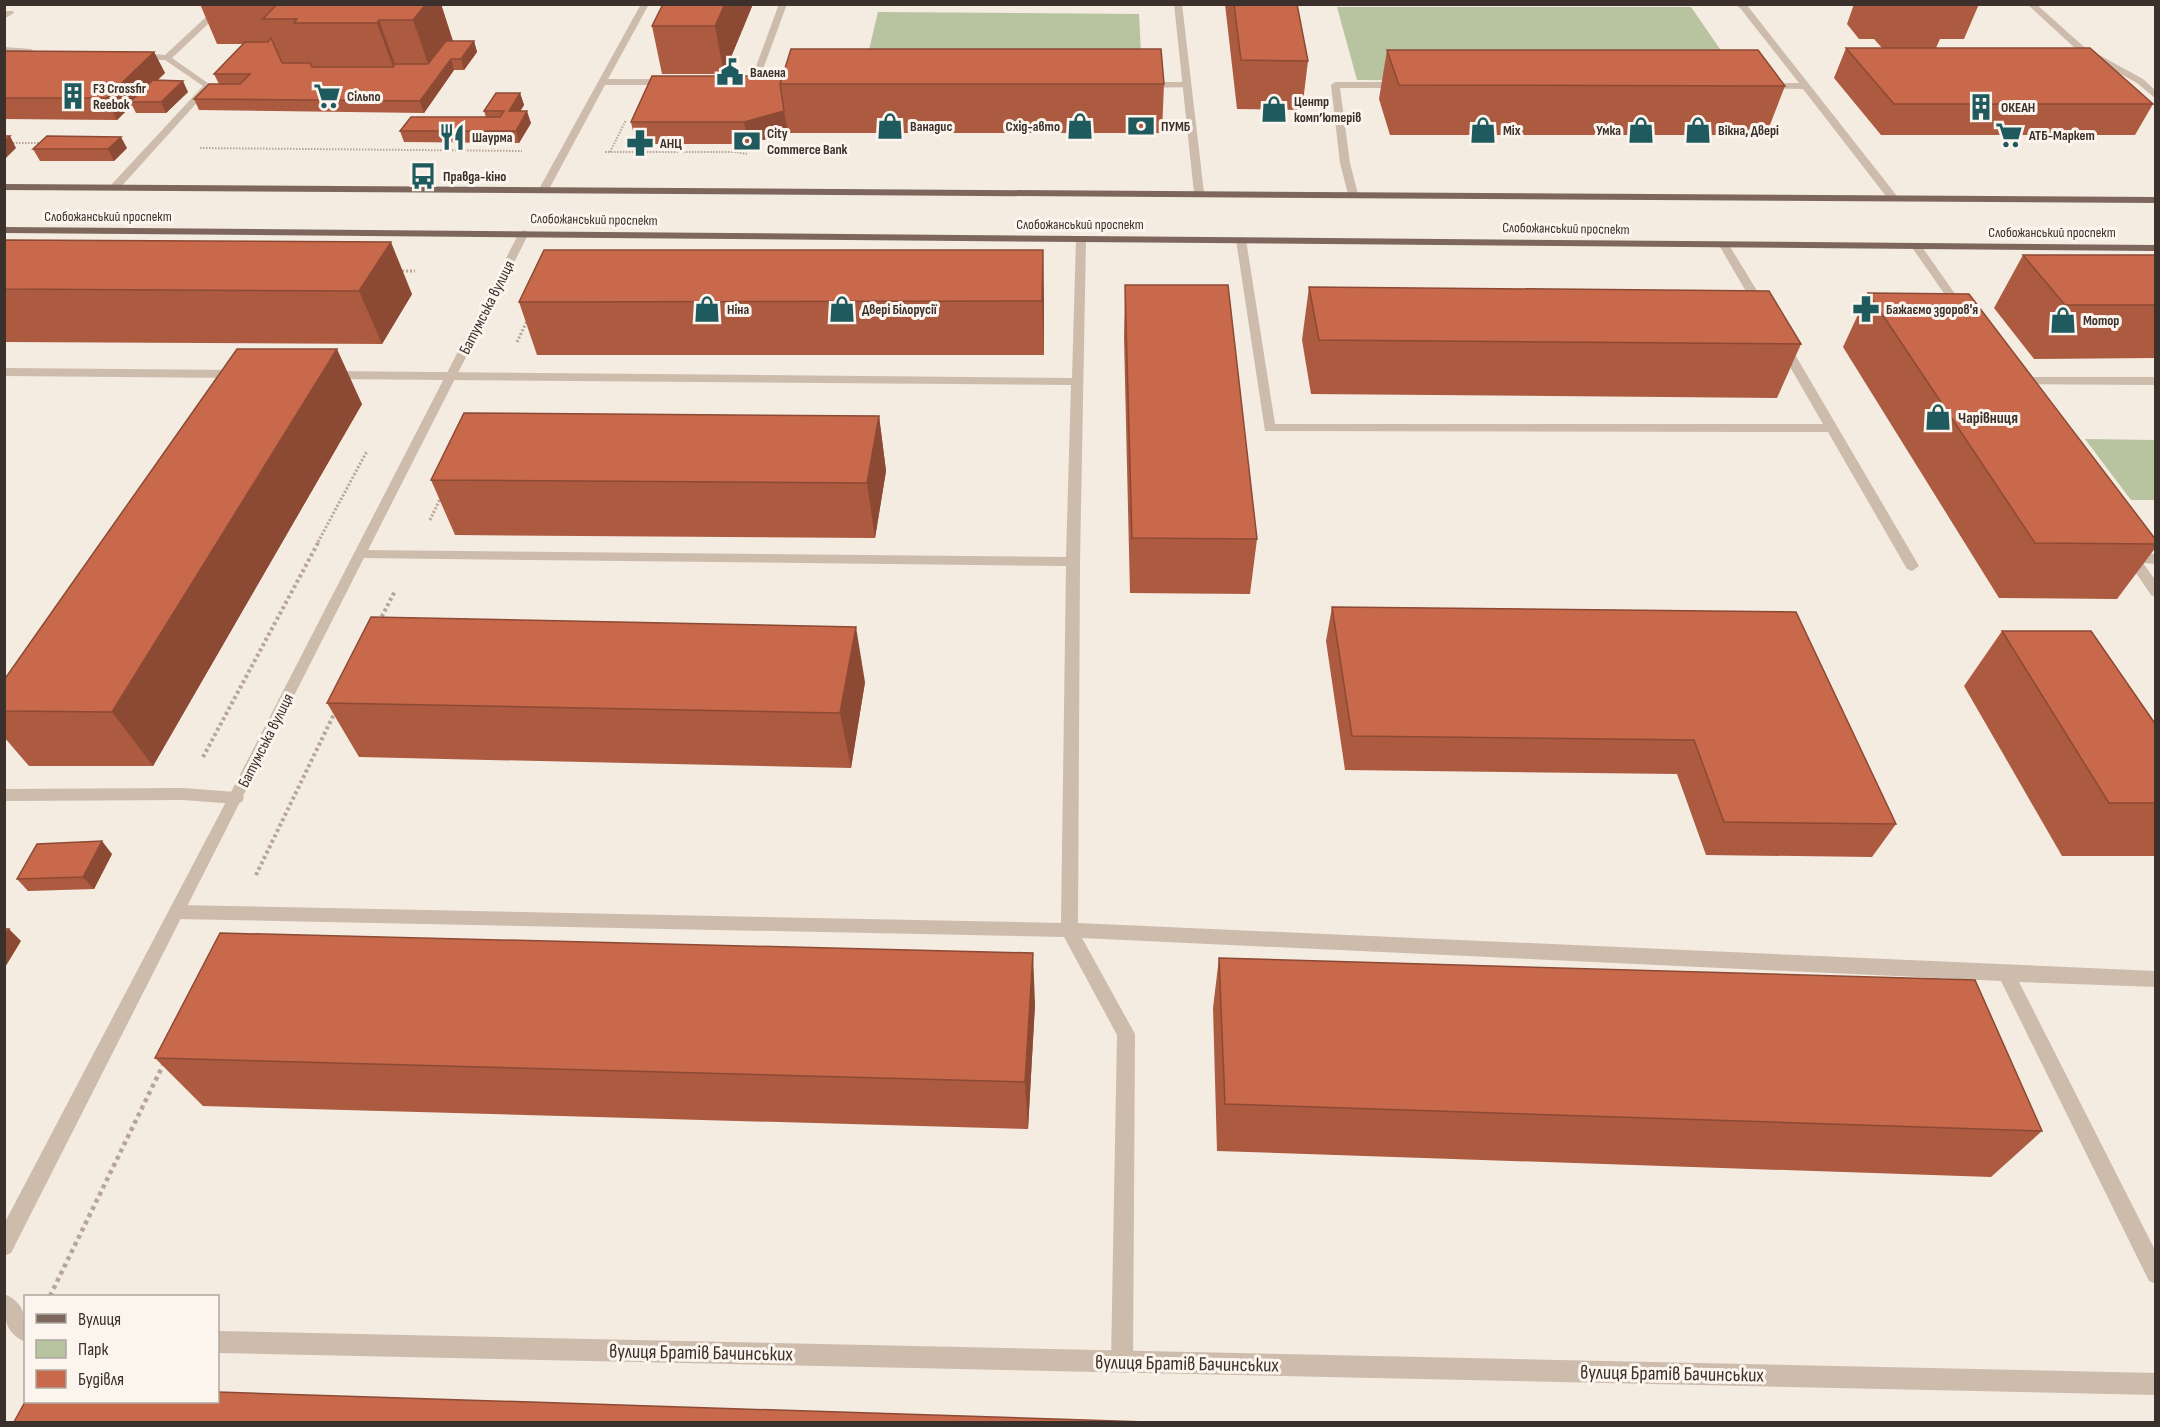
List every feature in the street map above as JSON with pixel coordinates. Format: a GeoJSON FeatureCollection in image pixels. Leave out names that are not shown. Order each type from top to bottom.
{"type":"FeatureCollection","features":[{"type":"Feature","properties":{"kind":"main road","name":"Слобожанський проспект"},"geometry":{"type":"LineString","coordinates":[[4,187],[2156,200]]}},
{"type":"Feature","properties":{"kind":"main road","name":"Слобожанський проспект"},"geometry":{"type":"LineString","coordinates":[[4,230],[2156,248]]}},
{"type":"Feature","properties":{"kind":"street"},"geometry":{"type":"LineString","coordinates":[[167,58],[225,4]]}},
{"type":"Feature","properties":{"kind":"street"},"geometry":{"type":"LineString","coordinates":[[544,189],[645,4]]}},
{"type":"Feature","properties":{"kind":"street"},"geometry":{"type":"LineString","coordinates":[[754,83],[783,4]]}},
{"type":"Feature","properties":{"kind":"street"},"geometry":{"type":"LineString","coordinates":[[1178,4],[1199,194]]}},
{"type":"Feature","properties":{"kind":"street"},"geometry":{"type":"LineString","coordinates":[[1738,4],[1743,6],[1807,86],[1893,198]]}},
{"type":"Feature","properties":{"kind":"street"},"geometry":{"type":"LineString","coordinates":[[2031,4],[2080,48],[2140,81],[2156,96]]}},
{"type":"Feature","properties":{"kind":"street"},"geometry":{"type":"LineString","coordinates":[[4,50],[39,52]]}},
{"type":"Feature","properties":{"kind":"street"},"geometry":{"type":"LineString","coordinates":[[115,188],[208,86],[167,58],[132,56]]}},
{"type":"Feature","properties":{"kind":"street"},"geometry":{"type":"LineString","coordinates":[[603,82],[677,82]]}},
{"type":"Feature","properties":{"kind":"street"},"geometry":{"type":"LineString","coordinates":[[743,82],[765,83]]}},
{"type":"Feature","properties":{"kind":"street"},"geometry":{"type":"LineString","coordinates":[[1141,85],[1188,85]]}},
{"type":"Feature","properties":{"kind":"street"},"geometry":{"type":"LineString","coordinates":[[1353,194],[1345,163],[1335,85],[1418,85]]}},
{"type":"Feature","properties":{"kind":"street"},"geometry":{"type":"LineString","coordinates":[[1760,86],[1807,86]]}},
{"type":"Feature","properties":{"kind":"street","name":"Батумська вулиця"},"geometry":{"type":"LineString","coordinates":[[4,1246],[236,798],[524,233]]}},
{"type":"Feature","properties":{"kind":"street"},"geometry":{"type":"LineString","coordinates":[[1081,239],[1073,562],[1069,930],[1126,1034],[1122,1361]]}},
{"type":"Feature","properties":{"kind":"street"},"geometry":{"type":"LineString","coordinates":[[1241,240],[1269,428],[1832,428]]}},
{"type":"Feature","properties":{"kind":"street"},"geometry":{"type":"LineString","coordinates":[[1724,244],[1766,315]]}},
{"type":"Feature","properties":{"kind":"street"},"geometry":{"type":"LineString","coordinates":[[1916,246],[1971,324]]}},
{"type":"Feature","properties":{"kind":"street"},"geometry":{"type":"LineString","coordinates":[[1778,336],[1912,566]]}},
{"type":"Feature","properties":{"kind":"street"},"geometry":{"type":"LineString","coordinates":[[4,372],[250,374],[244,384]]}},
{"type":"Feature","properties":{"kind":"street"},"geometry":{"type":"LineString","coordinates":[[318,375],[1077,382]]}},
{"type":"Feature","properties":{"kind":"street"},"geometry":{"type":"LineString","coordinates":[[2011,381],[2156,381]]}},
{"type":"Feature","properties":{"kind":"street"},"geometry":{"type":"LineString","coordinates":[[2119,538],[2156,592]]}},
{"type":"Feature","properties":{"kind":"street"},"geometry":{"type":"LineString","coordinates":[[360,554],[1073,562]]}},
{"type":"Feature","properties":{"kind":"street"},"geometry":{"type":"LineString","coordinates":[[2132,558],[2156,559]]}},
{"type":"Feature","properties":{"kind":"street"},"geometry":{"type":"LineString","coordinates":[[4,795],[183,794],[236,798]]}},
{"type":"Feature","properties":{"kind":"street"},"geometry":{"type":"LineString","coordinates":[[177,912],[1069,930],[2156,979]]}},
{"type":"Feature","properties":{"kind":"street"},"geometry":{"type":"LineString","coordinates":[[2006,974],[2156,1274]]}},
{"type":"Feature","properties":{"kind":"street"},"geometry":{"type":"LineString","coordinates":[[4,1304],[24,1329]]}},
{"type":"Feature","properties":{"kind":"street","name":"вулиця Братів Бачинських"},"geometry":{"type":"LineString","coordinates":[[219,1342],[2156,1384]]}},
{"type":"Feature","properties":{"kind":"path"},"geometry":{"type":"LineString","coordinates":[[4,143],[51,143]]}},
{"type":"Feature","properties":{"kind":"path"},"geometry":{"type":"LineString","coordinates":[[153,148],[564,152]]}},
{"type":"Feature","properties":{"kind":"path"},"geometry":{"type":"LineString","coordinates":[[500,376],[531,314]]}},
{"type":"Feature","properties":{"kind":"path"},"geometry":{"type":"LineString","coordinates":[[183,794],[369,449]]}},
{"type":"Feature","properties":{"kind":"path"},"geometry":{"type":"LineString","coordinates":[[376,628],[444,491]]}},
{"type":"Feature","properties":{"kind":"path"},"geometry":{"type":"LineString","coordinates":[[237,913],[340,702]]}},
{"type":"Feature","properties":{"kind":"path"},"geometry":{"type":"LineString","coordinates":[[50,1295],[164,1062]]}},
{"type":"Feature","properties":{"kind":"green space"},"geometry":{"type":"Polygon","coordinates":[[[1337,7],[1691,7],[1742,81],[1357,80],[1337,7]]]}},
{"type":"Feature","properties":{"kind":"green space"},"geometry":{"type":"Polygon","coordinates":[[[878,12],[1139,14],[1141,53],[868,54],[878,12]]]}},
{"type":"Feature","properties":{"kind":"green space"},"geometry":{"type":"Polygon","coordinates":[[[2085,439],[2155,440],[2155,500],[2131,500],[2085,439]]]}},
{"type":"Feature","properties":{"kind":"building"},"geometry":{"type":"Polygon","coordinates":[[[277,4],[426,4],[413,20],[379,20],[377,23],[294,23],[297,19],[263,19],[277,4]]]}},
{"type":"Feature","properties":{"kind":"building"},"geometry":{"type":"Polygon","coordinates":[[[663,4],[725,4],[715,26],[652,26],[663,4]]]}},
{"type":"Feature","properties":{"kind":"building"},"geometry":{"type":"Polygon","coordinates":[[[1234,4],[1297,4],[1308,61],[1241,60],[1234,4]]]}},
{"type":"Feature","properties":{"kind":"building"},"geometry":{"type":"Polygon","coordinates":[[[271,38],[282,63],[310,63],[312,67],[393,67],[395,64],[428,64],[446,41],[474,41],[461,59],[451,59],[420,101],[194,99],[209,84],[240,84],[250,74],[214,74],[245,42],[268,42],[271,38]]]}},
{"type":"Feature","properties":{"kind":"building"},"geometry":{"type":"Polygon","coordinates":[[[1846,48],[2090,48],[2153,104],[1894,104],[1846,48]]]}},
{"type":"Feature","properties":{"kind":"building"},"geometry":{"type":"Polygon","coordinates":[[[791,49],[1161,49],[1164,84],[780,84],[791,49]]]}},
{"type":"Feature","properties":{"kind":"building"},"geometry":{"type":"Polygon","coordinates":[[[1387,50],[1758,50],[1785,86],[1399,85],[1387,50]]]}},
{"type":"Feature","properties":{"kind":"building"},"geometry":{"type":"Polygon","coordinates":[[[4,51],[154,52],[106,98],[4,98],[4,51]]]}},
{"type":"Feature","properties":{"kind":"building"},"geometry":{"type":"Polygon","coordinates":[[[652,76],[782,76],[780,84],[784,111],[744,122],[631,122],[652,76]]]}},
{"type":"Feature","properties":{"kind":"building"},"geometry":{"type":"Polygon","coordinates":[[[153,80],[183,81],[161,102],[130,102],[153,80]]]}},
{"type":"Feature","properties":{"kind":"building"},"geometry":{"type":"Polygon","coordinates":[[[496,93],[520,93],[509,111],[527,111],[516,131],[400,131],[411,117],[500,117],[504,111],[484,111],[496,93]]]}},
{"type":"Feature","properties":{"kind":"building"},"geometry":{"type":"Polygon","coordinates":[[[47,136],[121,137],[108,149],[33,149],[47,136]]]}},
{"type":"Feature","properties":{"kind":"building"},"geometry":{"type":"Polygon","coordinates":[[[4,240],[391,242],[359,291],[4,289],[4,240]]]}},
{"type":"Feature","properties":{"kind":"building"},"geometry":{"type":"Polygon","coordinates":[[[544,250],[1043,250],[1042,301],[519,302],[544,250]]]}},
{"type":"Feature","properties":{"kind":"building"},"geometry":{"type":"Polygon","coordinates":[[[2023,255],[2156,255],[2156,305],[2065,305],[2023,255]]]}},
{"type":"Feature","properties":{"kind":"building"},"geometry":{"type":"Polygon","coordinates":[[[1125,285],[1228,285],[1257,539],[1132,538],[1125,285]]]}},
{"type":"Feature","properties":{"kind":"building"},"geometry":{"type":"Polygon","coordinates":[[[1309,287],[1769,291],[1801,344],[1319,340],[1309,287]]]}},
{"type":"Feature","properties":{"kind":"building"},"geometry":{"type":"Polygon","coordinates":[[[1868,293],[1969,294],[2156,540],[2156,544],[2035,543],[1868,293]]]}},
{"type":"Feature","properties":{"kind":"building"},"geometry":{"type":"Polygon","coordinates":[[[237,349],[337,349],[112,712],[4,711],[4,680],[237,349]]]}},
{"type":"Feature","properties":{"kind":"building"},"geometry":{"type":"Polygon","coordinates":[[[464,413],[879,416],[867,483],[431,480],[464,413]]]}},
{"type":"Feature","properties":{"kind":"building"},"geometry":{"type":"Polygon","coordinates":[[[1332,607],[1796,612],[1896,824],[1724,822],[1694,740],[1352,736],[1332,607]]]}},
{"type":"Feature","properties":{"kind":"building"},"geometry":{"type":"Polygon","coordinates":[[[371,617],[856,627],[840,713],[327,703],[371,617]]]}},
{"type":"Feature","properties":{"kind":"building"},"geometry":{"type":"Polygon","coordinates":[[[2002,631],[2091,631],[2156,725],[2156,803],[2109,803],[2002,631]]]}},
{"type":"Feature","properties":{"kind":"building"},"geometry":{"type":"Polygon","coordinates":[[[102,841],[83,877],[17,879],[37,844],[102,841]]]}},
{"type":"Feature","properties":{"kind":"building"},"geometry":{"type":"Polygon","coordinates":[[[220,933],[1033,953],[1025,1082],[155,1058],[220,933]]]}},
{"type":"Feature","properties":{"kind":"building"},"geometry":{"type":"Polygon","coordinates":[[[1219,958],[1975,980],[2042,1131],[1225,1104],[1219,958]]]}},
{"type":"Feature","properties":{"kind":"building"},"geometry":{"type":"Polygon","coordinates":[[[219,1392],[1147,1422],[14,1422],[24,1403],[219,1403],[219,1392]]]}},
{"type":"Feature","properties":{"kind":"place","name":"Валена"},"geometry":{"type":"Point","coordinates":[730,72]}},
{"type":"Feature","properties":{"kind":"place","name":"F3 Crossfir Reebok"},"geometry":{"type":"Point","coordinates":[73,96]}},
{"type":"Feature","properties":{"kind":"place","name":"Сільпо"},"geometry":{"type":"Point","coordinates":[327,96]}},
{"type":"Feature","properties":{"kind":"place","name":"ОКЕАН"},"geometry":{"type":"Point","coordinates":[1981,107]}},
{"type":"Feature","properties":{"kind":"place","name":"Центр комп’ютерів"},"geometry":{"type":"Point","coordinates":[1274,109]}},
{"type":"Feature","properties":{"kind":"place","name":"Ванадис"},"geometry":{"type":"Point","coordinates":[890,126]}},
{"type":"Feature","properties":{"kind":"place","name":"Схід-авто"},"geometry":{"type":"Point","coordinates":[1080,126]}},
{"type":"Feature","properties":{"kind":"place","name":"ПУМБ"},"geometry":{"type":"Point","coordinates":[1141,126]}},
{"type":"Feature","properties":{"kind":"place","name":"Mix"},"geometry":{"type":"Point","coordinates":[1483,130]}},
{"type":"Feature","properties":{"kind":"place","name":"Умка"},"geometry":{"type":"Point","coordinates":[1641,130]}},
{"type":"Feature","properties":{"kind":"place","name":"Вікна, Двері"},"geometry":{"type":"Point","coordinates":[1698,130]}},
{"type":"Feature","properties":{"kind":"place","name":"АТБ-Маркет"},"geometry":{"type":"Point","coordinates":[2009,135]}},
{"type":"Feature","properties":{"kind":"place","name":"Шаурма"},"geometry":{"type":"Point","coordinates":[452,137]}},
{"type":"Feature","properties":{"kind":"place","name":"City Commerce Bank"},"geometry":{"type":"Point","coordinates":[747,141]}},
{"type":"Feature","properties":{"kind":"place","name":"АНЦ"},"geometry":{"type":"Point","coordinates":[640,143]}},
{"type":"Feature","properties":{"kind":"place","name":"Правда-кіно"},"geometry":{"type":"Point","coordinates":[423,176]}},
{"type":"Feature","properties":{"kind":"place","name":"Ніна"},"geometry":{"type":"Point","coordinates":[707,309]}},
{"type":"Feature","properties":{"kind":"place","name":"Двері Білорусії"},"geometry":{"type":"Point","coordinates":[842,309]}},
{"type":"Feature","properties":{"kind":"place","name":"Бажаємо здоров'я"},"geometry":{"type":"Point","coordinates":[1866,309]}},
{"type":"Feature","properties":{"kind":"place","name":"Мотор"},"geometry":{"type":"Point","coordinates":[2063,320]}},
{"type":"Feature","properties":{"kind":"place","name":"Чарівниця"},"geometry":{"type":"Point","coordinates":[1938,417]}}]}
